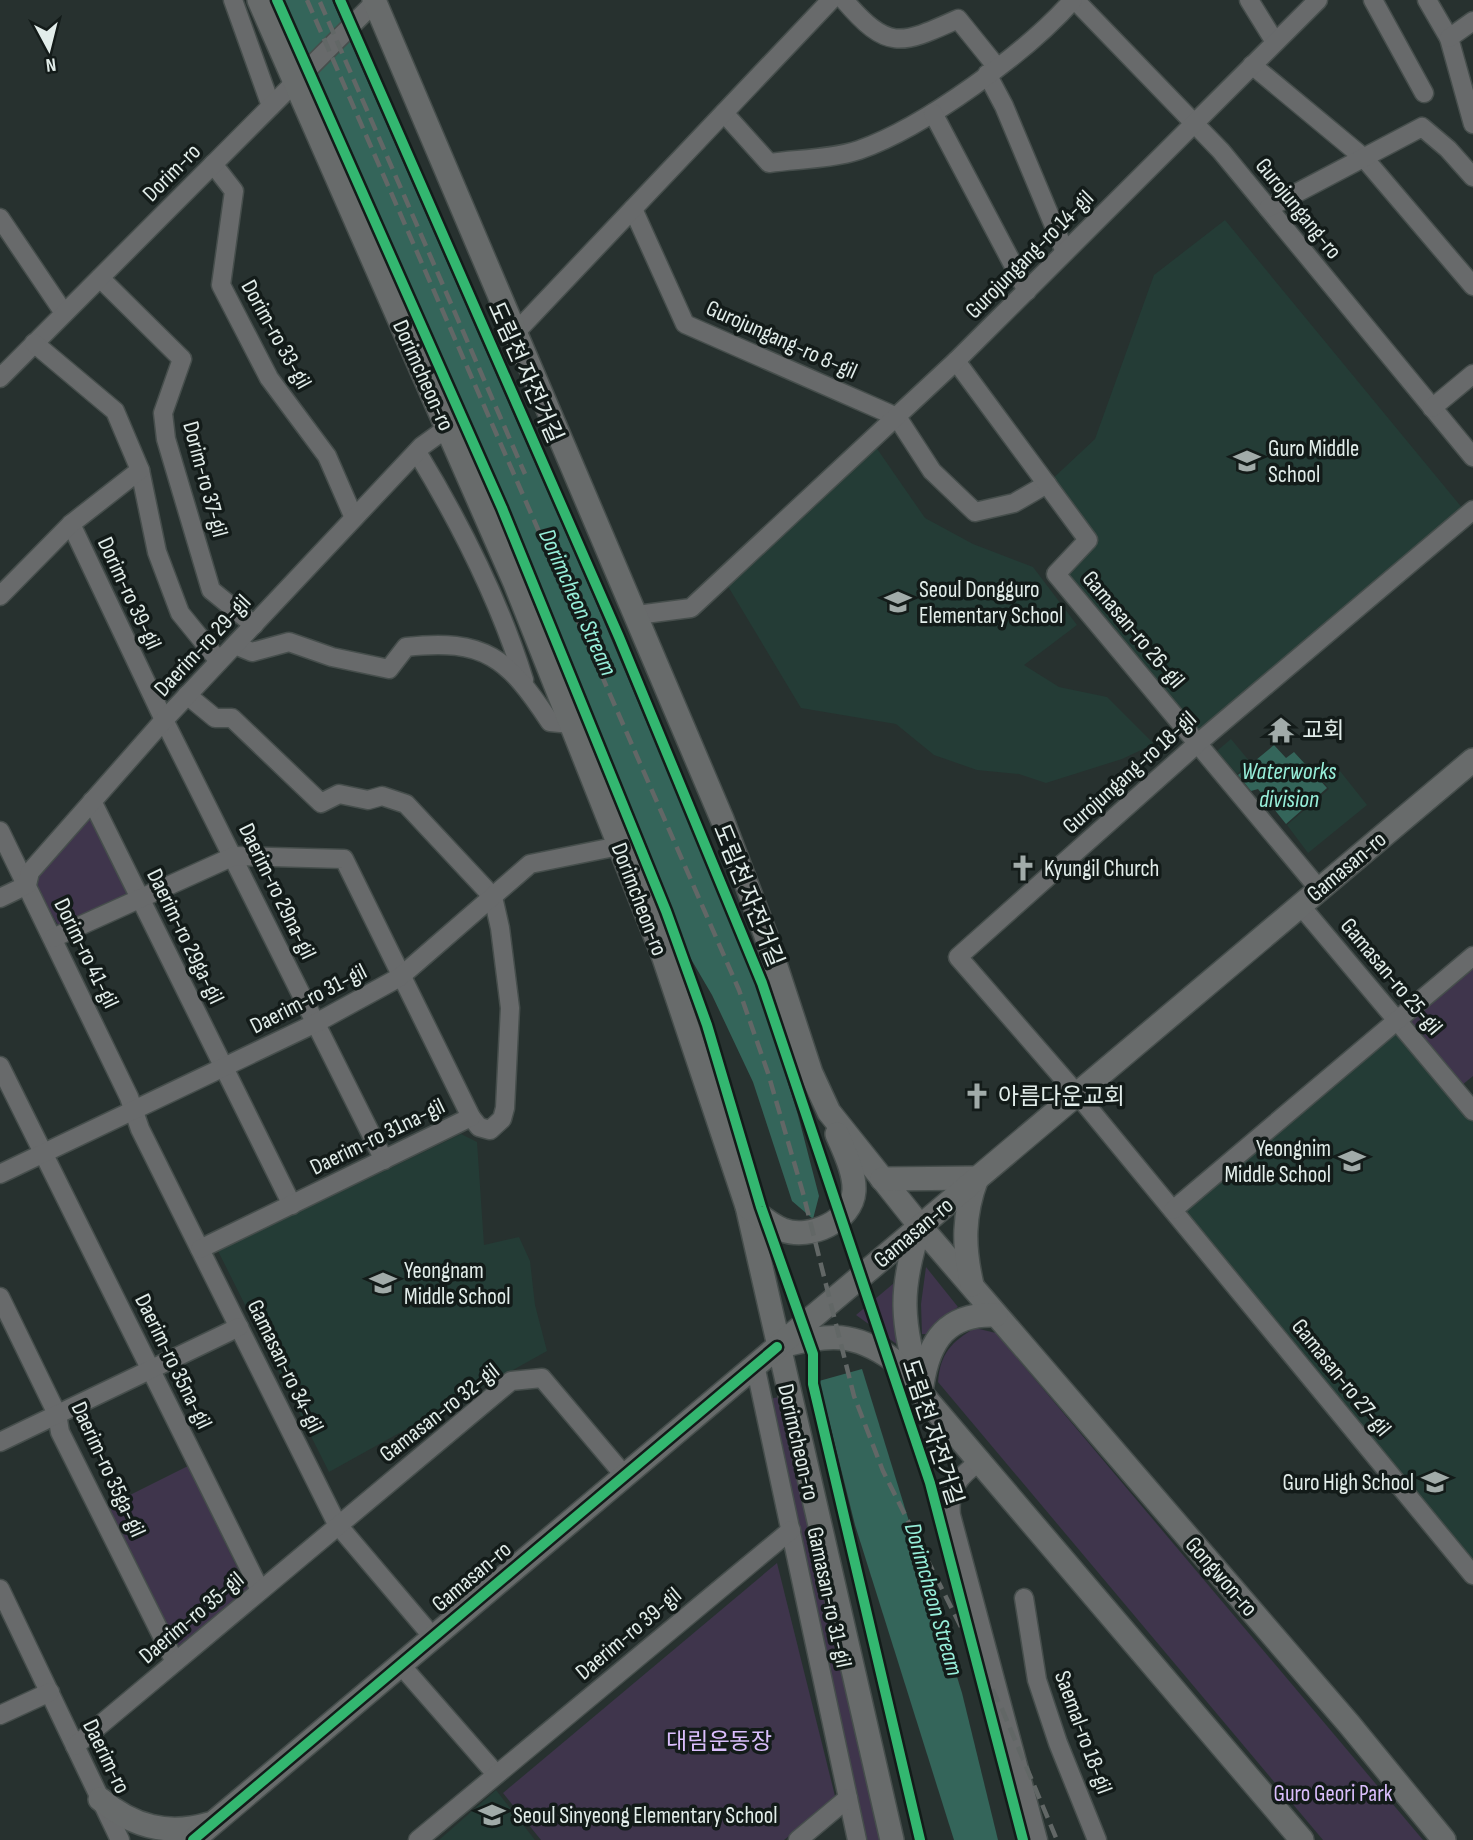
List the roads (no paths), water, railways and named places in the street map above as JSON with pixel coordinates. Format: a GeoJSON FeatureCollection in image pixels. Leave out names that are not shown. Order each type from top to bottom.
{"type":"FeatureCollection","features":[{"type":"Feature","properties":{"kind":"main road","name":"Dorimcheon-ro"},"geometry":{"type":"LineString","coordinates":[[259,0],[301,76],[447,428],[515,583],[663,958],[747,1206],[777,1347],[892,1840]]}},
{"type":"Feature","properties":{"kind":"main road"},"geometry":{"type":"LineString","coordinates":[[373,3],[516,332],[722,819],[765,933],[811,1073],[853,1177],[852,1205],[841,1219],[797,1233],[772,1224],[747,1206]]}},
{"type":"Feature","properties":{"kind":"main road","name":"Gamasan-ro"},"geometry":{"type":"LineString","coordinates":[[193,1840],[399,1663],[1473,760]]}},
{"type":"Feature","properties":{"kind":"main road"},"geometry":{"type":"LineString","coordinates":[[829,1112],[920,1226],[908,1264],[904,1306],[908,1345],[921,1390]]}},
{"type":"Feature","properties":{"kind":"main road"},"geometry":{"type":"LineString","coordinates":[[882,1179],[977,1178],[967,1208],[964,1237],[972,1288]]}},
{"type":"Feature","properties":{"kind":"main road","name":"Gongwon-ro"},"geometry":{"type":"LineString","coordinates":[[920,1226],[1349,1724],[1444,1840]]}},
{"type":"Feature","properties":{"kind":"main road"},"geometry":{"type":"LineString","coordinates":[[921,1390],[929,1352],[947,1328],[974,1314],[996,1315]]}},
{"type":"Feature","properties":{"kind":"main road"},"geometry":{"type":"LineString","coordinates":[[777,1347],[835,1335],[871,1344],[892,1359],[981,1460],[1302,1840]]}},
{"type":"Feature","properties":{"kind":"main road"},"geometry":{"type":"LineString","coordinates":[[100,1799],[117,1814],[151,1827],[187,1830],[212,1824]]}},
{"type":"Feature","properties":{"kind":"street"},"geometry":{"type":"LineString","coordinates":[[233,0],[271,106]]}},
{"type":"Feature","properties":{"kind":"street"},"geometry":{"type":"LineString","coordinates":[[516,332],[831,0]]}},
{"type":"Feature","properties":{"kind":"street"},"geometry":{"type":"LineString","coordinates":[[844,0],[865,25],[884,37],[904,40],[958,19],[991,70],[1065,252]]}},
{"type":"Feature","properties":{"kind":"street"},"geometry":{"type":"LineString","coordinates":[[724,113],[769,163],[858,150],[933,113],[1054,22],[1074,0]]}},
{"type":"Feature","properties":{"kind":"street","name":"Gurojungang-ro"},"geometry":{"type":"LineString","coordinates":[[1074,0],[1194,124],[1268,208],[1473,457]]}},
{"type":"Feature","properties":{"kind":"street"},"geometry":{"type":"LineString","coordinates":[[1250,0],[1275,42]]}},
{"type":"Feature","properties":{"kind":"street","name":"Gurojungang-ro 14-gil"},"geometry":{"type":"LineString","coordinates":[[637,615],[691,608],[956,361],[1318,0]]}},
{"type":"Feature","properties":{"kind":"street"},"geometry":{"type":"LineString","coordinates":[[1373,0],[1424,93]]}},
{"type":"Feature","properties":{"kind":"street"},"geometry":{"type":"LineString","coordinates":[[1427,0],[1449,38],[1473,124]]}},
{"type":"Feature","properties":{"kind":"street","name":"Dorim-ro"},"geometry":{"type":"LineString","coordinates":[[0,378],[373,3]]}},
{"type":"Feature","properties":{"kind":"street"},"geometry":{"type":"LineString","coordinates":[[1449,38],[1473,22]]}},
{"type":"Feature","properties":{"kind":"street"},"geometry":{"type":"LineString","coordinates":[[1252,65],[1364,158],[1473,286]]}},
{"type":"Feature","properties":{"kind":"street"},"geometry":{"type":"LineString","coordinates":[[933,113],[1027,290]]}},
{"type":"Feature","properties":{"kind":"street"},"geometry":{"type":"LineString","coordinates":[[1268,208],[1422,127],[1448,149],[1473,177]]}},
{"type":"Feature","properties":{"kind":"street","name":"Dorim-ro 33-gil"},"geometry":{"type":"LineString","coordinates":[[213,164],[234,191],[221,285],[269,379],[327,456],[354,518]]}},
{"type":"Feature","properties":{"kind":"street","name":"Gurojungang-ro 8-gil"},"geometry":{"type":"LineString","coordinates":[[633,209],[685,324],[897,417]]}},
{"type":"Feature","properties":{"kind":"street"},"geometry":{"type":"LineString","coordinates":[[0,218],[64,313]]}},
{"type":"Feature","properties":{"kind":"street","name":"Dorim-ro 37-gil"},"geometry":{"type":"LineString","coordinates":[[100,278],[181,359],[163,414],[166,439],[211,590],[254,625]]}},
{"type":"Feature","properties":{"kind":"street","name":"Dorim-ro 39-gil"},"geometry":{"type":"LineString","coordinates":[[34,343],[115,411],[140,470],[157,552],[180,613],[219,661]]}},
{"type":"Feature","properties":{"kind":"street","name":"Gamasan-ro 26-gil"},"geometry":{"type":"LineString","coordinates":[[956,361],[1088,540],[1056,574],[1319,889]]}},
{"type":"Feature","properties":{"kind":"street"},"geometry":{"type":"LineString","coordinates":[[1432,408],[1473,374]]}},
{"type":"Feature","properties":{"kind":"street"},"geometry":{"type":"LineString","coordinates":[[897,417],[932,471],[975,512],[1014,503],[1047,484]]}},
{"type":"Feature","properties":{"kind":"street","name":"Daerim-ro 29-gil"},"geometry":{"type":"LineString","coordinates":[[27,885],[30,872],[164,720],[417,452],[447,428]]}},
{"type":"Feature","properties":{"kind":"street"},"geometry":{"type":"LineString","coordinates":[[417,452],[458,520],[516,653],[525,683]]}},
{"type":"Feature","properties":{"kind":"street","name":"Dorim-ro 39-gil"},"geometry":{"type":"LineString","coordinates":[[0,596],[71,524],[140,470]]}},
{"type":"Feature","properties":{"kind":"street","name":"Gurojungang-ro 18-gil"},"geometry":{"type":"LineString","coordinates":[[1077,1094],[958,957],[1198,743],[1473,510]]}},
{"type":"Feature","properties":{"kind":"street","name":"Dorim-ro 39-gil"},"geometry":{"type":"LineString","coordinates":[[71,524],[164,720]]}},
{"type":"Feature","properties":{"kind":"street"},"geometry":{"type":"LineString","coordinates":[[235,645],[252,652],[289,642],[332,657],[389,669],[406,648],[436,644],[468,647],[504,662],[525,683],[550,722],[571,724]]}},
{"type":"Feature","properties":{"kind":"street"},"geometry":{"type":"LineString","coordinates":[[187,695],[215,718],[232,718],[321,803],[339,794],[368,800],[382,796],[406,804],[492,897],[500,928],[510,1008],[505,1108],[502,1119],[489,1130],[479,1127],[471,1117]]}},
{"type":"Feature","properties":{"kind":"street","name":"Daerim-ro 29na-gil"},"geometry":{"type":"LineString","coordinates":[[164,720],[384,1160]]}},
{"type":"Feature","properties":{"kind":"street","name":"Daerim-ro 29ga-gil"},"geometry":{"type":"LineString","coordinates":[[92,802],[292,1205]]}},
{"type":"Feature","properties":{"kind":"street","name":"Dorim-ro 41-gil"},"geometry":{"type":"LineString","coordinates":[[0,831],[131,1104]]}},
{"type":"Feature","properties":{"kind":"street","name":"Daerim-ro 31-gil"},"geometry":{"type":"LineString","coordinates":[[0,1174],[131,1104],[224,1067],[316,1023],[400,977],[530,864],[619,846]]}},
{"type":"Feature","properties":{"kind":"street"},"geometry":{"type":"LineString","coordinates":[[53,938],[234,856]]}},
{"type":"Feature","properties":{"kind":"street","name":"Daerim-ro 31na-gil"},"geometry":{"type":"LineString","coordinates":[[200,1249],[471,1117],[344,859],[234,856]]}},
{"type":"Feature","properties":{"kind":"street"},"geometry":{"type":"LineString","coordinates":[[0,898],[27,885]]}},
{"type":"Feature","properties":{"kind":"street","name":"Gamasan-ro 25-gil"},"geometry":{"type":"LineString","coordinates":[[1300,905],[1473,1111]]}},
{"type":"Feature","properties":{"kind":"street"},"geometry":{"type":"LineString","coordinates":[[1173,1210],[1473,956]]}},
{"type":"Feature","properties":{"kind":"street","name":"Daerim-ro 35na-gil"},"geometry":{"type":"LineString","coordinates":[[0,1066],[260,1590]]}},
{"type":"Feature","properties":{"kind":"street","name":"Gamasan-ro 27-gil"},"geometry":{"type":"LineString","coordinates":[[1077,1094],[1473,1574]]}},
{"type":"Feature","properties":{"kind":"street","name":"Gamasan-ro 34-gil"},"geometry":{"type":"LineString","coordinates":[[131,1104],[337,1524],[432,1636]]}},
{"type":"Feature","properties":{"kind":"street","name":"Daerim-ro 35ga-gil"},"geometry":{"type":"LineString","coordinates":[[0,1297],[57,1415],[60,1432],[175,1662]]}},
{"type":"Feature","properties":{"kind":"street"},"geometry":{"type":"LineString","coordinates":[[0,1442],[239,1327]]}},
{"type":"Feature","properties":{"kind":"street","name":"Gamasan-ro 31-gil"},"geometry":{"type":"LineString","coordinates":[[755,1365],[857,1840]]}},
{"type":"Feature","properties":{"kind":"street","name":"Gamasan-ro 32-gil"},"geometry":{"type":"LineString","coordinates":[[337,1524],[511,1381],[542,1378],[551,1385],[561,1401],[624,1475]]}},
{"type":"Feature","properties":{"kind":"street"},"geometry":{"type":"LineString","coordinates":[[981,1460],[961,1474],[952,1487],[951,1515],[1038,1840]]}},
{"type":"Feature","properties":{"kind":"street","name":"Daerim-ro 35-gil"},"geometry":{"type":"LineString","coordinates":[[75,1746],[337,1524]]}},
{"type":"Feature","properties":{"kind":"street","name":"Daerim-ro 39-gil"},"geometry":{"type":"LineString","coordinates":[[418,1840],[791,1530]]}},
{"type":"Feature","properties":{"kind":"street","name":"Daerim-ro"},"geometry":{"type":"LineString","coordinates":[[0,1589],[120,1840]]}},
{"type":"Feature","properties":{"kind":"street","name":"Saemal-ro 18-gil"},"geometry":{"type":"LineString","coordinates":[[1024,1598],[1037,1680],[1058,1743],[1097,1840]]}},
{"type":"Feature","properties":{"kind":"street"},"geometry":{"type":"LineString","coordinates":[[399,1663],[496,1774]]}},
{"type":"Feature","properties":{"kind":"street"},"geometry":{"type":"LineString","coordinates":[[0,1715],[50,1692]]}},
{"type":"Feature","properties":{"kind":"street"},"geometry":{"type":"LineString","coordinates":[[797,1840],[848,1798]]}},
{"type":"Feature","properties":{"kind":"water","name":"Dorimcheon Stream"},"geometry":{"type":"Polygon","coordinates":[[[284,0],[332,0],[585,577],[757,983],[798,1115],[819,1196],[813,1219],[792,1201],[753,1082],[712,995],[688,954],[508,511],[284,0]]]}},
{"type":"Feature","properties":{"kind":"water","name":"Waterworks division"},"geometry":{"type":"Polygon","coordinates":[[[1274,745],[1286,758],[1294,752],[1327,788],[1286,824],[1258,789],[1251,791],[1238,775],[1274,745]]]}},
{"type":"Feature","properties":{"kind":"water","name":"Dorimcheon Stream"},"geometry":{"type":"Polygon","coordinates":[[[862,1369],[962,1693],[998,1840],[954,1840],[855,1525],[819,1381],[862,1369]]]}},
{"type":"Feature","properties":{"kind":"railway"},"geometry":{"type":"LineString","coordinates":[[307,0],[739,990],[768,1073],[803,1193],[854,1396],[883,1471],[1002,1709],[1057,1840]]}},
{"type":"Feature","properties":{"kind":"railway"},"geometry":{"type":"LineString","coordinates":[[320,2],[525,474]]}},
{"type":"Feature","properties":{"kind":"place","name":"Guro Middle School"},"geometry":{"type":"Point","coordinates":[1247,461]}},
{"type":"Feature","properties":{"kind":"place","name":"Seoul Dongguro Elementary School"},"geometry":{"type":"Point","coordinates":[898,602]}},
{"type":"Feature","properties":{"kind":"place","name":"교회"},"geometry":{"type":"Point","coordinates":[1281,730]}},
{"type":"Feature","properties":{"kind":"place","name":"Kyungil Church"},"geometry":{"type":"Point","coordinates":[1023,868]}},
{"type":"Feature","properties":{"kind":"place","name":"아름다운교회"},"geometry":{"type":"Point","coordinates":[977,1096]}},
{"type":"Feature","properties":{"kind":"place","name":"Yeongnim Middle School"},"geometry":{"type":"Point","coordinates":[1352,1161]}},
{"type":"Feature","properties":{"kind":"place","name":"Yeongnam Middle School"},"geometry":{"type":"Point","coordinates":[383,1283]}},
{"type":"Feature","properties":{"kind":"place","name":"Guro High School"},"geometry":{"type":"Point","coordinates":[1435,1482]}},
{"type":"Feature","properties":{"kind":"place","name":"Seoul Sinyeong Elementary School"},"geometry":{"type":"Point","coordinates":[492,1815]}},
{"type":"Feature","properties":{"kind":"park label","name":"대림운동장"},"geometry":{"type":"Point","coordinates":[719,1741]}},
{"type":"Feature","properties":{"kind":"park label","name":"Guro Geori Park"},"geometry":{"type":"Point","coordinates":[1333,1793]}}]}
